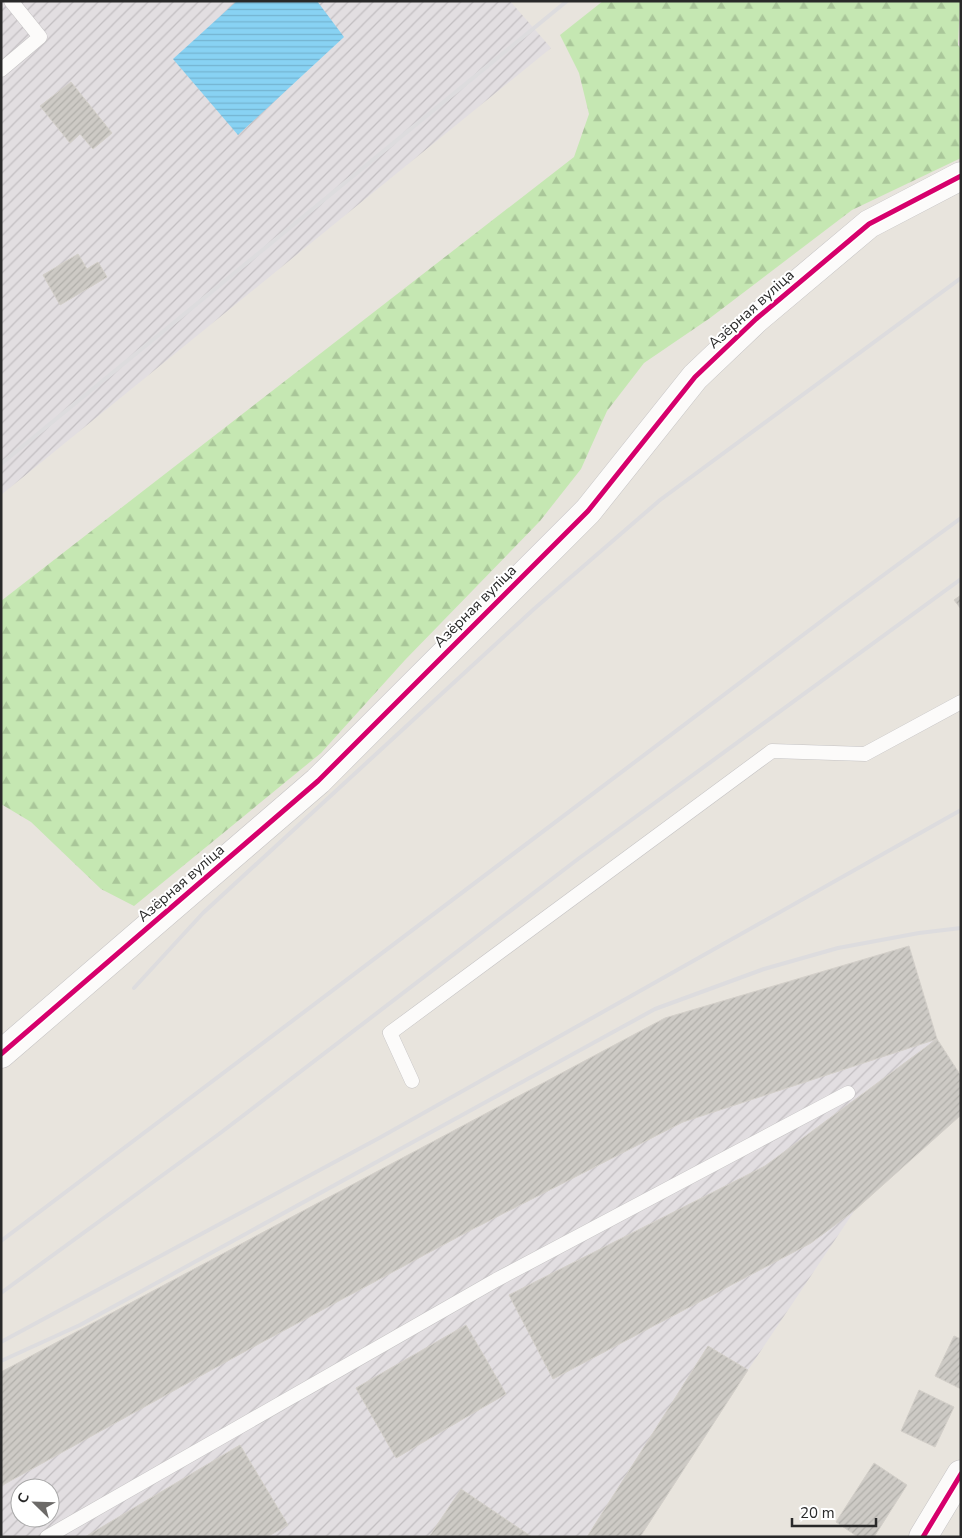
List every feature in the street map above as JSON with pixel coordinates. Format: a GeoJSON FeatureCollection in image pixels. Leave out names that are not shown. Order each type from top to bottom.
{"type":"FeatureCollection","features":[{"type":"Feature","properties":{"kind":"street","name":"Азёрная вуліца"},"geometry":{"type":"LineString","coordinates":[[1,1054],[318,782],[588,511],[695,377],[756,319],[869,224],[961,176]]}},
{"type":"Feature","properties":{"kind":"street"},"geometry":{"type":"LineString","coordinates":[[923,1537],[961,1474]]}},
{"type":"Feature","properties":{"kind":"lane"},"geometry":{"type":"LineString","coordinates":[[1,70],[40,37],[11,1]]}},
{"type":"Feature","properties":{"kind":"lane"},"geometry":{"type":"LineString","coordinates":[[412,1081],[390,1033],[772,751],[865,754],[961,702]]}},
{"type":"Feature","properties":{"kind":"lane"},"geometry":{"type":"LineString","coordinates":[[47,1537],[496,1280],[848,1093]]}},
{"type":"Feature","properties":{"kind":"shaded area"},"geometry":{"type":"Polygon","coordinates":[[[1,1],[510,1],[551,48],[1,495],[1,1]]]}},
{"type":"Feature","properties":{"kind":"shaded area"},"geometry":{"type":"Polygon","coordinates":[[[909,946],[937,1039],[855,1210],[748,1370],[640,1537],[1,1537],[1,1372],[909,946]]]}},
{"type":"Feature","properties":{"kind":"green space"},"geometry":{"type":"Polygon","coordinates":[[[603,1],[960,1],[958,45],[961,49],[961,158],[852,210],[710,318],[644,363],[607,411],[581,469],[540,521],[405,660],[321,753],[134,906],[101,889],[31,822],[1,804],[1,601],[574,157],[589,114],[579,73],[560,35],[603,1]]]}},
{"type":"Feature","properties":{"kind":"water"},"geometry":{"type":"Polygon","coordinates":[[[237,1],[317,1],[344,37],[238,135],[173,59],[237,1]]]}},
{"type":"Feature","properties":{"kind":"building"},"geometry":{"type":"Polygon","coordinates":[[[71,82],[112,133],[93,149],[80,134],[70,143],[40,106],[71,82]]]}},
{"type":"Feature","properties":{"kind":"building"},"geometry":{"type":"Polygon","coordinates":[[[78,254],[87,269],[98,262],[107,277],[60,305],[43,275],[78,254]]]}},
{"type":"Feature","properties":{"kind":"building"},"geometry":{"type":"Polygon","coordinates":[[[961,595],[961,609],[954,600],[961,595]]]}},
{"type":"Feature","properties":{"kind":"building"},"geometry":{"type":"Polygon","coordinates":[[[909,946],[937,1039],[683,1122],[469,1231],[15,1478],[10,1478],[10,1481],[1,1486],[1,1372],[665,1018],[909,946]]]}},
{"type":"Feature","properties":{"kind":"building"},"geometry":{"type":"Polygon","coordinates":[[[937,1039],[961,1076],[961,1115],[855,1210],[811,1243],[553,1379],[509,1295],[765,1166],[937,1039]]]}},
{"type":"Feature","properties":{"kind":"building"},"geometry":{"type":"Polygon","coordinates":[[[466,1325],[506,1394],[396,1458],[356,1388],[466,1325]]]}},
{"type":"Feature","properties":{"kind":"building"},"geometry":{"type":"Polygon","coordinates":[[[954,1336],[961,1339],[961,1389],[935,1376],[954,1336]]]}},
{"type":"Feature","properties":{"kind":"building"},"geometry":{"type":"Polygon","coordinates":[[[708,1346],[748,1370],[640,1537],[587,1537],[708,1346]]]}},
{"type":"Feature","properties":{"kind":"building"},"geometry":{"type":"Polygon","coordinates":[[[919,1390],[954,1407],[935,1447],[901,1431],[919,1390]]]}},
{"type":"Feature","properties":{"kind":"building"},"geometry":{"type":"Polygon","coordinates":[[[240,1445],[288,1525],[267,1537],[85,1537],[240,1445]]]}},
{"type":"Feature","properties":{"kind":"building"},"geometry":{"type":"Polygon","coordinates":[[[874,1463],[907,1485],[874,1537],[858,1537],[836,1522],[874,1463]]]}},
{"type":"Feature","properties":{"kind":"building"},"geometry":{"type":"Polygon","coordinates":[[[461,1489],[532,1537],[429,1537],[461,1489]]]}},
{"type":"Feature","properties":{"kind":"railway"},"geometry":{"type":"LineString","coordinates":[[1,464],[567,1]]}},
{"type":"Feature","properties":{"kind":"railway"},"geometry":{"type":"LineString","coordinates":[[134,988],[203,913],[534,609],[660,500],[961,278]]}},
{"type":"Feature","properties":{"kind":"railway"},"geometry":{"type":"LineString","coordinates":[[1,1241],[840,607],[961,518]]}},
{"type":"Feature","properties":{"kind":"railway"},"geometry":{"type":"LineString","coordinates":[[1,1293],[219,1134],[578,859],[961,579]]}},
{"type":"Feature","properties":{"kind":"railway"},"geometry":{"type":"LineString","coordinates":[[1,1342],[381,1137],[961,810]]}},
{"type":"Feature","properties":{"kind":"railway"},"geometry":{"type":"LineString","coordinates":[[1,1361],[80,1325],[655,1009],[764,969],[838,948],[919,933],[961,928]]}},
{"type":"Feature","properties":{"kind":"cycle path"},"geometry":{"type":"LineString","coordinates":[[1,1054],[318,781],[588,511],[695,377],[756,319],[869,224],[961,176]]}},
{"type":"Feature","properties":{"kind":"cycle path"},"geometry":{"type":"LineString","coordinates":[[923,1537],[961,1474]]}}]}
